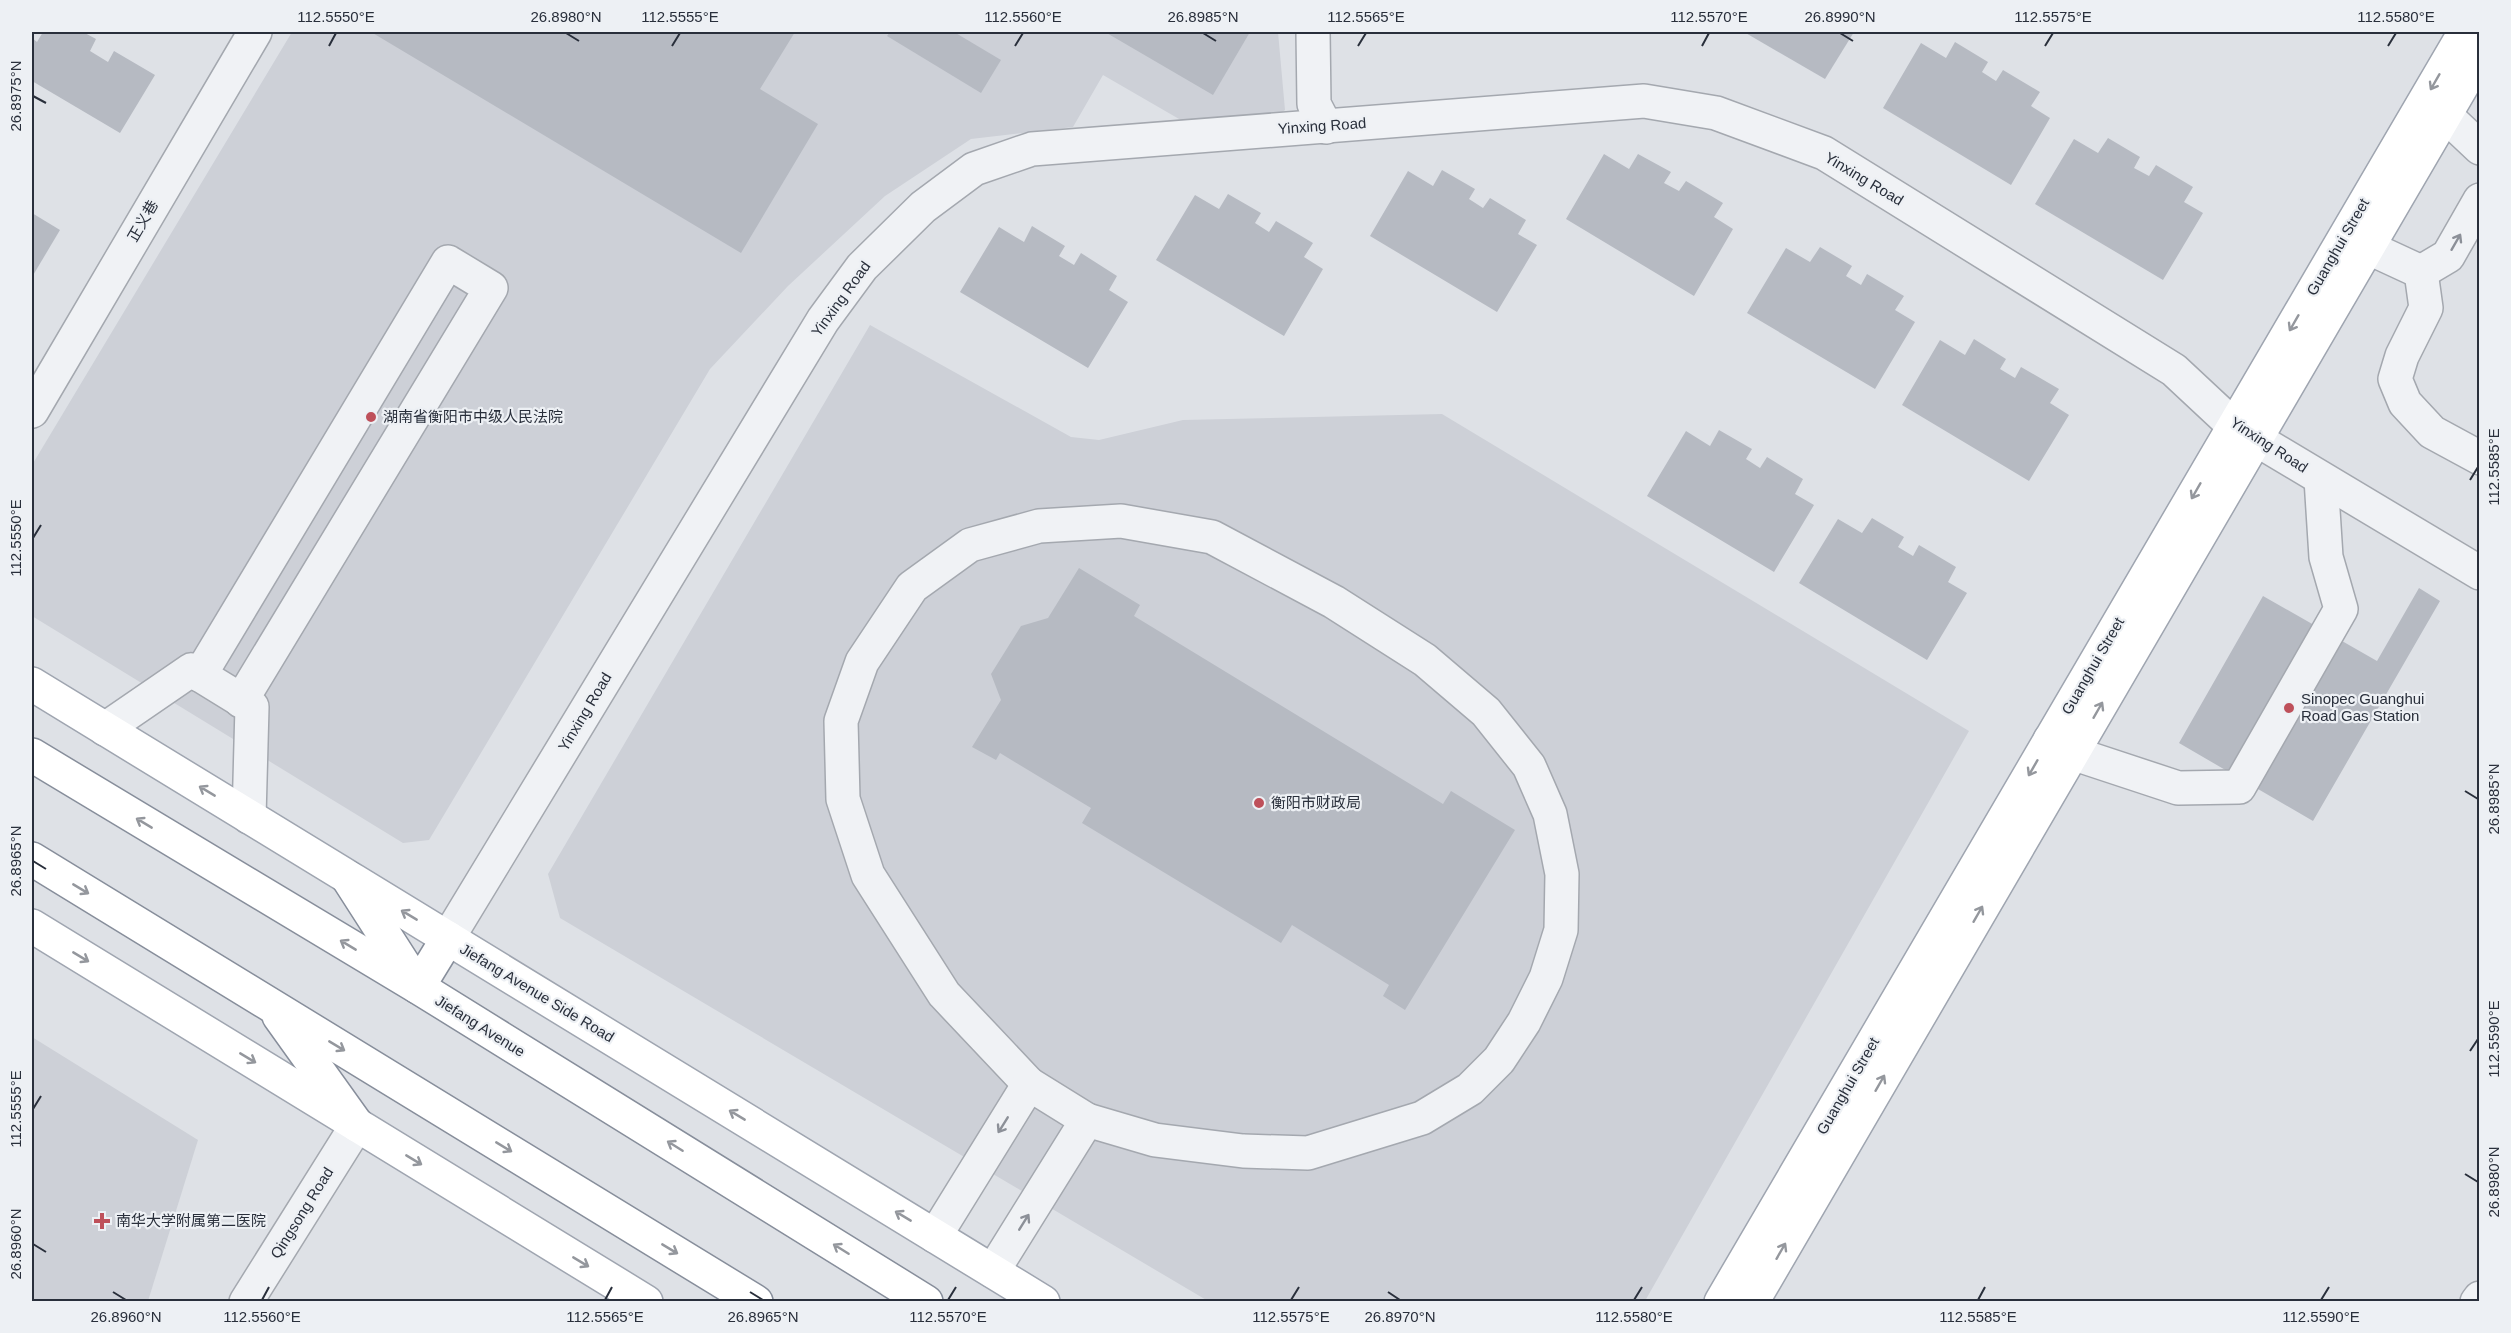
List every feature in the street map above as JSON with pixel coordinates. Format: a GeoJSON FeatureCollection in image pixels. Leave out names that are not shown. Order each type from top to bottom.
{"type":"FeatureCollection","features":[{"type":"Feature","properties":{"kind":"main road","name":"Guanghui Street"},"geometry":{"type":"LineString","coordinates":[[1722,1302],[2061,746],[2245,432],[2465,32]]}},
{"type":"Feature","properties":{"kind":"main road","name":"Guanghui Street"},"geometry":{"type":"LineString","coordinates":[[2245,432],[2367,247],[2480,55]]}},
{"type":"Feature","properties":{"kind":"main road","name":"Jiefang Avenue Side Road"},"geometry":{"type":"LineString","coordinates":[[32,684],[1043,1302]]}},
{"type":"Feature","properties":{"kind":"main road","name":"Guanghui Street"},"geometry":{"type":"LineString","coordinates":[[1752,1302],[2061,746]]}},
{"type":"Feature","properties":{"kind":"main road","name":"Jiefang Avenue"},"geometry":{"type":"LineString","coordinates":[[32,755],[418,987],[926,1302]]}},
{"type":"Feature","properties":{"kind":"main road"},"geometry":{"type":"LineString","coordinates":[[32,859],[756,1302]]}},
{"type":"Feature","properties":{"kind":"main road"},"geometry":{"type":"LineString","coordinates":[[348,878],[418,987],[448,938]]}},
{"type":"Feature","properties":{"kind":"main road"},"geometry":{"type":"LineString","coordinates":[[32,926],[646,1302]]}},
{"type":"Feature","properties":{"kind":"main road"},"geometry":{"type":"LineString","coordinates":[[271,1005],[357,1125]]}},
{"type":"Feature","properties":{"kind":"street","name":"正义巷"},"geometry":{"type":"LineString","coordinates":[[32,411],[255,32]]}},
{"type":"Feature","properties":{"kind":"street"},"geometry":{"type":"LineString","coordinates":[[1313,32],[1314,104],[1326,127]]}},
{"type":"Feature","properties":{"kind":"street"},"geometry":{"type":"LineString","coordinates":[[1326,127],[1335,106],[1334,32]]}},
{"type":"Feature","properties":{"kind":"street","name":"Yinxing Road"},"geometry":{"type":"LineString","coordinates":[[448,938],[823,320],[862,267],[923,207],[974,169],[1032,149],[1644,101],[1716,113],[1824,153],[2174,370],[2245,432],[2480,573]]}},
{"type":"Feature","properties":{"kind":"street"},"geometry":{"type":"LineString","coordinates":[[2445,115],[2480,148]]}},
{"type":"Feature","properties":{"kind":"street"},"geometry":{"type":"LineString","coordinates":[[2421,272],[2448,256],[2480,200]]}},
{"type":"Feature","properties":{"kind":"street"},"geometry":{"type":"LineString","coordinates":[[2367,247],[2421,272]]}},
{"type":"Feature","properties":{"kind":"street"},"geometry":{"type":"LineString","coordinates":[[200,675],[448,262],[491,288],[241,701]]}},
{"type":"Feature","properties":{"kind":"street"},"geometry":{"type":"LineString","coordinates":[[2421,272],[2426,308],[2402,356],[2395,379],[2405,403],[2432,432],[2480,458]]}},
{"type":"Feature","properties":{"kind":"street"},"geometry":{"type":"LineString","coordinates":[[2061,746],[2178,788],[2239,787],[2341,609],[2326,557],[2321,479]]}},
{"type":"Feature","properties":{"kind":"street"},"geometry":{"type":"LineString","coordinates":[[1121,520],[1212,537],[1334,602],[1425,660],[1486,712],[1529,766],[1551,814],[1562,874],[1561,930],[1546,978],[1524,1022],[1499,1060],[1470,1089],[1422,1118],[1308,1153],[1243,1151],[1155,1140],[1087,1120],[1029,1083],[944,994],[868,875],[843,799],[841,721],[862,662],[912,587],[970,545],[1039,526],[1121,520]]}},
{"type":"Feature","properties":{"kind":"street"},"geometry":{"type":"LineString","coordinates":[[105,729],[191,670],[200,675],[252,707],[249,817]]}},
{"type":"Feature","properties":{"kind":"street"},"geometry":{"type":"LineString","coordinates":[[935,1236],[1029,1083]]}},
{"type":"Feature","properties":{"kind":"street"},"geometry":{"type":"LineString","coordinates":[[993,1271],[1087,1120]]}},
{"type":"Feature","properties":{"kind":"street","name":"Qingsong Road"},"geometry":{"type":"LineString","coordinates":[[246,1302],[357,1125]]}},
{"type":"Feature","properties":{"kind":"shaded area","name":"湖南省衡阳市中级人民法院"},"geometry":{"type":"Polygon","coordinates":[[[292,32],[1278,32],[1285,110],[1270,123],[1186,123],[1103,75],[1073,127],[971,139],[885,196],[788,286],[710,369],[429,840],[403,843],[32,616],[32,465],[292,32]]]}},
{"type":"Feature","properties":{"kind":"shaded area","name":"衡阳市财政局"},"geometry":{"type":"Polygon","coordinates":[[[870,325],[1071,437],[1099,440],[1183,420],[1442,414],[1969,731],[1645,1301],[1208,1301],[560,918],[548,874],[870,325]]]}},
{"type":"Feature","properties":{"kind":"shaded area","name":"南华大学附属第二医院"},"geometry":{"type":"Polygon","coordinates":[[[32,1037],[198,1140],[148,1301],[32,1301],[32,1037]]]}},
{"type":"Feature","properties":{"kind":"building"},"geometry":{"type":"Polygon","coordinates":[[[43,32],[83,32],[96,39],[90,51],[108,62],[114,51],[155,75],[120,133],[32,81],[32,38],[37,42],[43,32]]]}},
{"type":"Feature","properties":{"kind":"building"},"geometry":{"type":"Polygon","coordinates":[[[371,32],[795,32],[760,89],[818,124],[741,253],[371,32]]]}},
{"type":"Feature","properties":{"kind":"building"},"geometry":{"type":"Polygon","coordinates":[[[890,32],[954,32],[1001,60],[981,93],[887,36],[890,32]]]}},
{"type":"Feature","properties":{"kind":"building"},"geometry":{"type":"Polygon","coordinates":[[[1105,32],[1250,32],[1213,95],[1105,32]]]}},
{"type":"Feature","properties":{"kind":"building"},"geometry":{"type":"Polygon","coordinates":[[[1744,32],[1854,32],[1825,79],[1744,32]]]}},
{"type":"Feature","properties":{"kind":"building"},"geometry":{"type":"Polygon","coordinates":[[[1955,42],[1988,62],[1982,72],[1996,81],[2003,70],[2040,92],[2031,106],[2050,118],[2011,185],[1883,108],[1921,43],[1946,58],[1955,42]]]}},
{"type":"Feature","properties":{"kind":"building"},"geometry":{"type":"Polygon","coordinates":[[[2108,138],[2140,157],[2134,168],[2149,176],[2156,165],[2193,187],[2184,202],[2203,213],[2163,280],[2035,204],[2074,139],[2098,153],[2108,138]]]}},
{"type":"Feature","properties":{"kind":"building"},"geometry":{"type":"Polygon","coordinates":[[[1604,154],[1629,169],[1638,154],[1671,172],[1664,183],[1679,191],[1686,181],[1723,203],[1714,217],[1733,229],[1694,296],[1566,219],[1604,154]]]}},
{"type":"Feature","properties":{"kind":"building"},"geometry":{"type":"Polygon","coordinates":[[[1442,170],[1475,189],[1469,199],[1483,208],[1490,198],[1526,220],[1518,234],[1537,245],[1497,312],[1370,236],[1408,171],[1433,186],[1442,170]]]}},
{"type":"Feature","properties":{"kind":"building"},"geometry":{"type":"Polygon","coordinates":[[[1228,194],[1261,213],[1255,223],[1269,232],[1276,221],[1313,243],[1304,257],[1323,269],[1284,336],[1156,260],[1195,195],[1219,209],[1228,194]]]}},
{"type":"Feature","properties":{"kind":"building"},"geometry":{"type":"Polygon","coordinates":[[[32,213],[60,230],[32,277],[32,213]]]}},
{"type":"Feature","properties":{"kind":"building"},"geometry":{"type":"Polygon","coordinates":[[[1032,226],[1065,246],[1059,256],[1074,265],[1081,253],[1117,276],[1109,290],[1128,302],[1088,368],[960,292],[999,227],[1024,242],[1032,226]]]}},
{"type":"Feature","properties":{"kind":"building"},"geometry":{"type":"Polygon","coordinates":[[[1820,247],[1852,266],[1846,276],[1861,285],[1867,274],[1904,296],[1895,310],[1915,322],[1875,389],[1747,313],[1786,248],[1810,262],[1820,247]]]}},
{"type":"Feature","properties":{"kind":"building"},"geometry":{"type":"Polygon","coordinates":[[[1974,339],[2006,359],[2000,369],[2015,378],[2021,367],[2059,389],[2050,403],[2069,415],[2029,481],[1902,405],[1940,340],[1965,355],[1974,339]]]}},
{"type":"Feature","properties":{"kind":"building"},"geometry":{"type":"Polygon","coordinates":[[[1719,430],[1752,449],[1746,459],[1760,468],[1767,457],[1803,479],[1795,494],[1814,505],[1774,572],[1647,496],[1686,431],[1710,446],[1719,430]]]}},
{"type":"Feature","properties":{"kind":"building"},"geometry":{"type":"Polygon","coordinates":[[[1872,518],[1904,537],[1898,547],[1913,556],[1919,545],[1956,567],[1948,582],[1967,593],[1927,660],[1799,583],[1838,519],[1862,533],[1872,518]]]}},
{"type":"Feature","properties":{"kind":"building"},"geometry":{"type":"Polygon","coordinates":[[[1079,568],[1140,605],[1134,616],[1443,804],[1451,791],[1515,830],[1405,1010],[1383,996],[1389,985],[1292,925],[1281,943],[1082,823],[1091,808],[1000,753],[996,760],[972,747],[1001,700],[991,674],[1021,626],[1048,618],[1079,568]]]}},
{"type":"Feature","properties":{"kind":"building","name":"Sinopec Guanghui Road Gas Station"},"geometry":{"type":"Polygon","coordinates":[[[2419,588],[2440,601],[2313,821],[2179,743],[2263,596],[2377,661],[2419,588]]]}},
{"type":"Feature","properties":{"kind":"place","name":"湖南省衡阳市中级人民法院"},"geometry":{"type":"Point","coordinates":[371,417]}},
{"type":"Feature","properties":{"kind":"place","name":"Sinopec Guanghui Road Gas Station"},"geometry":{"type":"Point","coordinates":[2289,708]}},
{"type":"Feature","properties":{"kind":"place","name":"衡阳市财政局"},"geometry":{"type":"Point","coordinates":[1259,803]}},
{"type":"Feature","properties":{"kind":"place","name":"南华大学附属第二医院"},"geometry":{"type":"Point","coordinates":[102,1221]}}]}
